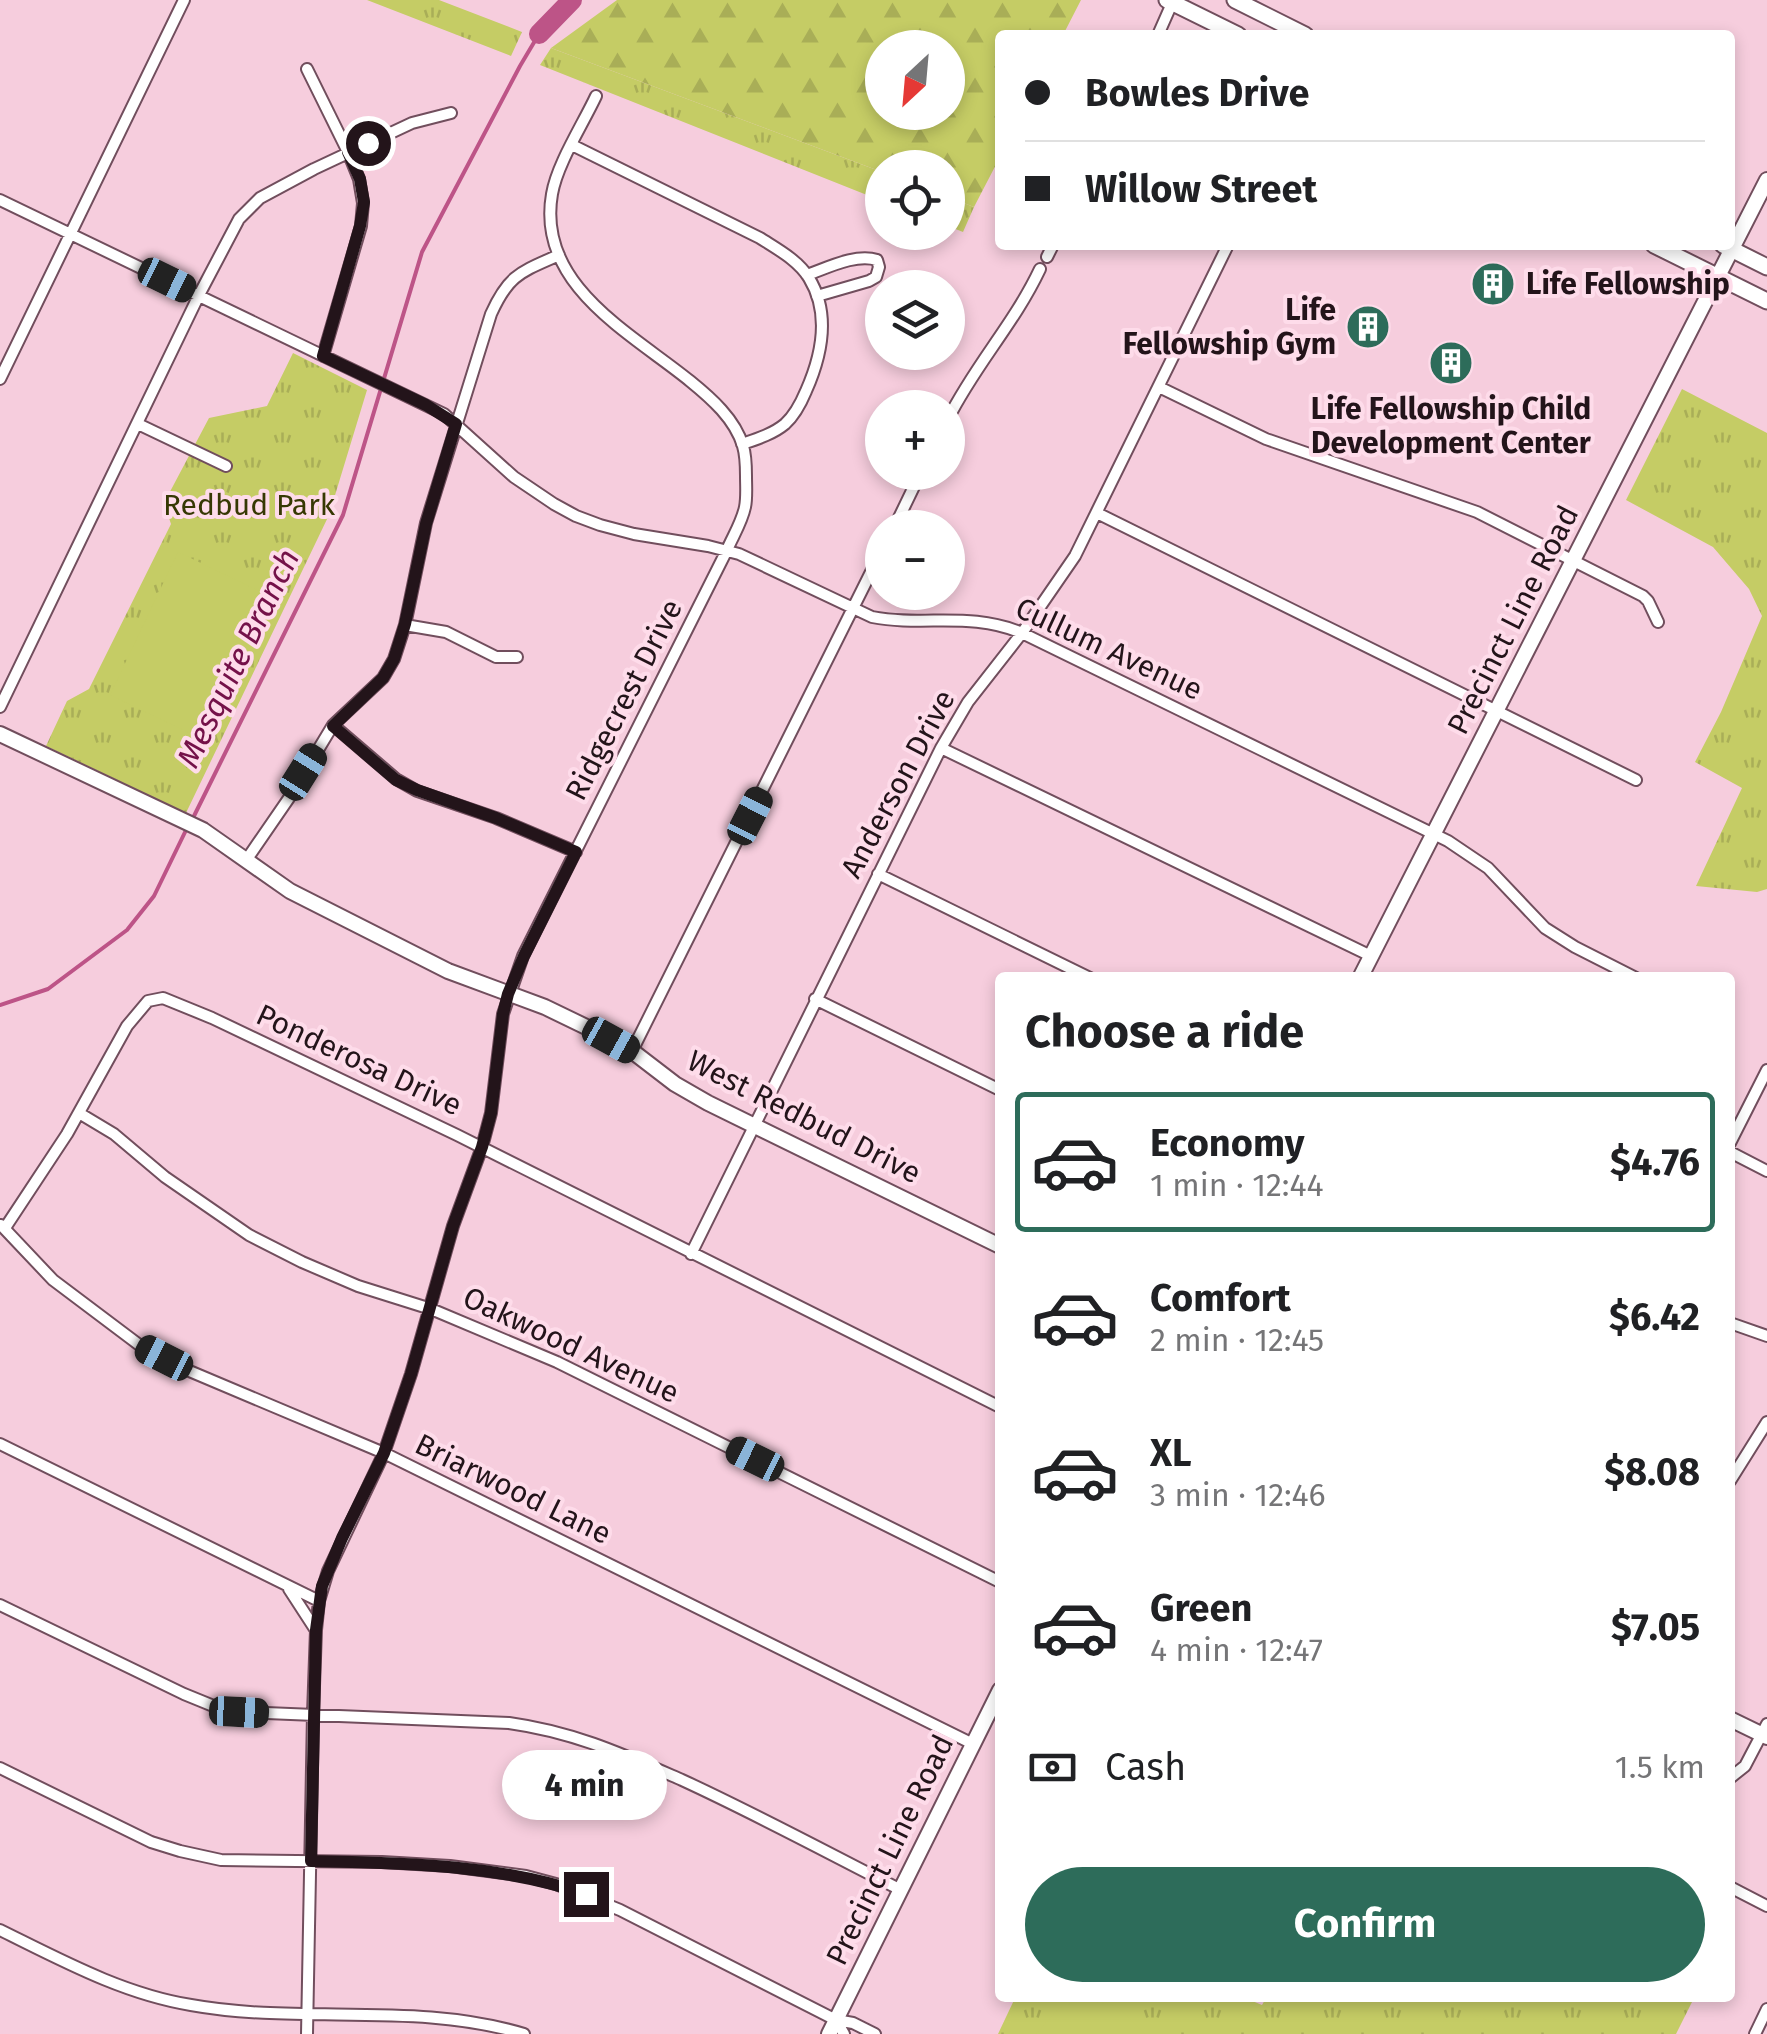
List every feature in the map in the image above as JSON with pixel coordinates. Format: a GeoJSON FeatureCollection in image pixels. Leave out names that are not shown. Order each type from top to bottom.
{"type":"FeatureCollection","features":[{"type":"Feature","properties":{"kind":"main road"},"geometry":{"type":"LineString","coordinates":[[1236,0],[1295,30]]}},
{"type":"Feature","properties":{"kind":"main road"},"geometry":{"type":"LineString","coordinates":[[1171,1],[1228,30]]}},
{"type":"Feature","properties":{"kind":"main road","name":"Precinct Line Road"},"geometry":{"type":"LineString","coordinates":[[1735,234],[1767,180]]}},
{"type":"Feature","properties":{"kind":"main road"},"geometry":{"type":"LineString","coordinates":[[1664,250],[1767,301]]}},
{"type":"Feature","properties":{"kind":"main road","name":"Precinct Line Road"},"geometry":{"type":"LineString","coordinates":[[1363,972],[1718,277],[1726,250]]}},
{"type":"Feature","properties":{"kind":"main road"},"geometry":{"type":"LineString","coordinates":[[1733,250],[1767,267]]}},
{"type":"Feature","properties":{"kind":"main road","name":"West Redbud Drive"},"geometry":{"type":"LineString","coordinates":[[0,734],[178,816],[290,891],[448,971],[546,1007],[632,1051],[708,1104],[995,1244]]}},
{"type":"Feature","properties":{"kind":"main road","name":"Precinct Line Road"},"geometry":{"type":"LineString","coordinates":[[832,2027],[995,1700]]}},
{"type":"Feature","properties":{"kind":"main road"},"geometry":{"type":"LineString","coordinates":[[1735,1721],[1765,1732]]}},
{"type":"Feature","properties":{"kind":"street"},"geometry":{"type":"LineString","coordinates":[[0,379],[184,0]]}},
{"type":"Feature","properties":{"kind":"street"},"geometry":{"type":"LineString","coordinates":[[1160,30],[1171,1]]}},
{"type":"Feature","properties":{"kind":"street"},"geometry":{"type":"LineString","coordinates":[[308,68],[360,179],[364,202],[323,356]]}},
{"type":"Feature","properties":{"kind":"street","name":"Ridgecrest Drive"},"geometry":{"type":"LineString","coordinates":[[307,2034],[312,1714],[319,1601],[328,1570],[384,1453],[431,1309],[453,1226],[482,1147],[491,1113],[508,994],[745,507],[746,464],[742,444],[722,410],[584,296],[559,256],[550,219],[551,196],[596,96]]}},
{"type":"Feature","properties":{"kind":"street"},"geometry":{"type":"LineString","coordinates":[[0,706],[227,238],[249,209],[271,191],[348,152],[412,124],[450,114]]}},
{"type":"Feature","properties":{"kind":"street"},"geometry":{"type":"LineString","coordinates":[[572,146],[760,238],[807,275],[817,296],[823,330],[817,368],[786,423],[742,444]]}},
{"type":"Feature","properties":{"kind":"street","name":"Cullum Avenue"},"geometry":{"type":"LineString","coordinates":[[0,200],[444,414],[514,477],[576,516],[634,534],[727,550],[872,617],[988,621],[1022,632],[1434,833],[1488,868],[1545,928],[1624,972]]}},
{"type":"Feature","properties":{"kind":"street"},"geometry":{"type":"LineString","coordinates":[[1048,257],[1051,250]]}},
{"type":"Feature","properties":{"kind":"street","name":"Anderson Drive"},"geometry":{"type":"LineString","coordinates":[[691,1254],[941,748],[968,702],[1076,556],[1226,250]]}},
{"type":"Feature","properties":{"kind":"street"},"geometry":{"type":"LineString","coordinates":[[246,859],[333,726],[383,678],[394,659],[426,524],[491,314],[499,295],[518,273],[559,256]]}},
{"type":"Feature","properties":{"kind":"street"},"geometry":{"type":"LineString","coordinates":[[807,275],[868,257],[876,260],[880,268],[869,281],[817,296]]}},
{"type":"Feature","properties":{"kind":"street"},"geometry":{"type":"LineString","coordinates":[[965,390],[1025,301],[1040,269]]}},
{"type":"Feature","properties":{"kind":"street"},"geometry":{"type":"LineString","coordinates":[[1159,387],[1266,438],[1477,512],[1643,596],[1658,622]]}},
{"type":"Feature","properties":{"kind":"street"},"geometry":{"type":"LineString","coordinates":[[138,424],[226,466]]}},
{"type":"Feature","properties":{"kind":"street"},"geometry":{"type":"LineString","coordinates":[[1097,513],[1636,780]]}},
{"type":"Feature","properties":{"kind":"street"},"geometry":{"type":"LineString","coordinates":[[632,1051],[865,585]]}},
{"type":"Feature","properties":{"kind":"street"},"geometry":{"type":"LineString","coordinates":[[405,624],[446,632],[496,656],[517,657]]}},
{"type":"Feature","properties":{"kind":"street"},"geometry":{"type":"LineString","coordinates":[[333,726],[396,780],[576,852]]}},
{"type":"Feature","properties":{"kind":"street"},"geometry":{"type":"LineString","coordinates":[[941,748],[1370,956]]}},
{"type":"Feature","properties":{"kind":"street"},"geometry":{"type":"LineString","coordinates":[[878,874],[1078,972]]}},
{"type":"Feature","properties":{"kind":"street","name":"Ponderosa Drive"},"geometry":{"type":"LineString","coordinates":[[2,1226],[79,1114],[127,1026],[148,1001],[163,998],[482,1147],[995,1404]]}},
{"type":"Feature","properties":{"kind":"street"},"geometry":{"type":"LineString","coordinates":[[816,999],[995,1088]]}},
{"type":"Feature","properties":{"kind":"street"},"geometry":{"type":"LineString","coordinates":[[1735,1132],[1767,1070]]}},
{"type":"Feature","properties":{"kind":"street","name":"Oakwood Avenue"},"geometry":{"type":"LineString","coordinates":[[79,1114],[114,1134],[165,1177],[249,1235],[302,1262],[358,1286],[431,1309],[574,1371],[995,1580]]}},
{"type":"Feature","properties":{"kind":"street"},"geometry":{"type":"LineString","coordinates":[[1735,1154],[1767,1170]]}},
{"type":"Feature","properties":{"kind":"street","name":"Briarwood Lane"},"geometry":{"type":"LineString","coordinates":[[2,1226],[54,1280],[142,1346],[187,1370],[384,1453],[974,1744]]}},
{"type":"Feature","properties":{"kind":"street"},"geometry":{"type":"LineString","coordinates":[[1735,1325],[1767,1336]]}},
{"type":"Feature","properties":{"kind":"street"},"geometry":{"type":"LineString","coordinates":[[1735,1473],[1767,1422]]}},
{"type":"Feature","properties":{"kind":"street"},"geometry":{"type":"LineString","coordinates":[[0,1444],[319,1601]]}},
{"type":"Feature","properties":{"kind":"street"},"geometry":{"type":"LineString","coordinates":[[286,1584],[316,1630]]}},
{"type":"Feature","properties":{"kind":"street"},"geometry":{"type":"LineString","coordinates":[[0,1605],[184,1694],[239,1712],[508,1723],[548,1728],[577,1737],[713,1794],[901,1890]]}},
{"type":"Feature","properties":{"kind":"street"},"geometry":{"type":"LineString","coordinates":[[1735,1774],[1765,1732]]}},
{"type":"Feature","properties":{"kind":"street"},"geometry":{"type":"LineString","coordinates":[[0,1768],[130,1832],[180,1851],[221,1860],[450,1866],[556,1884],[620,1910],[844,2034]]}},
{"type":"Feature","properties":{"kind":"street"},"geometry":{"type":"LineString","coordinates":[[1735,1890],[1767,1906]]}},
{"type":"Feature","properties":{"kind":"street"},"geometry":{"type":"LineString","coordinates":[[0,1930],[83,1971],[146,1995],[190,2005],[224,2010],[444,2018],[524,2034]]}},
{"type":"Feature","properties":{"kind":"street"},"geometry":{"type":"LineString","coordinates":[[1755,2034],[1767,2009]]}},
{"type":"Feature","properties":{"kind":"street"},"geometry":{"type":"LineString","coordinates":[[832,2027],[852,2022],[876,2034]]}},
{"type":"Feature","properties":{"kind":"green space"},"geometry":{"type":"Polygon","coordinates":[[[367,0],[439,0],[522,32],[511,56],[367,0]]]}},
{"type":"Feature","properties":{"kind":"green space"},"geometry":{"type":"Polygon","coordinates":[[[617,0],[1081,0],[1066,30],[995,30],[995,167],[974,207],[965,204],[965,150],[865,150],[865,166],[551,48],[617,0]]]}},
{"type":"Feature","properties":{"kind":"green space"},"geometry":{"type":"Polygon","coordinates":[[[551,48],[865,166],[865,194],[540,65],[551,48]]]}},
{"type":"Feature","properties":{"kind":"green space"},"geometry":{"type":"Polygon","coordinates":[[[965,204],[974,207],[965,227],[965,204]]]}},
{"type":"Feature","properties":{"kind":"green space","name":"Redbud Park"},"geometry":{"type":"Polygon","coordinates":[[[293,353],[367,390],[329,515],[186,813],[46,746],[67,701],[89,689],[171,524],[164,503],[209,418],[267,406],[293,353]]]}},
{"type":"Feature","properties":{"kind":"green space"},"geometry":{"type":"Polygon","coordinates":[[[1682,389],[1767,433],[1767,889],[1757,892],[1696,886],[1742,788],[1695,762],[1762,616],[1749,589],[1713,547],[1626,500],[1682,389]]]}},
{"type":"Feature","properties":{"kind":"green space"},"geometry":{"type":"Polygon","coordinates":[[[178,552],[263,593],[194,735],[110,695],[178,552]]]}},
{"type":"Feature","properties":{"kind":"green space"},"geometry":{"type":"Polygon","coordinates":[[[1013,2002],[1692,2002],[1676,2034],[998,2034],[1013,2002]]]}},
{"type":"Feature","properties":{"kind":"green space"},"geometry":{"type":"Polygon","coordinates":[[[1075,2002],[1117,2006],[1145,2034],[1036,2034],[1059,2008],[1075,2002]]]}},
{"type":"Feature","properties":{"kind":"green space"},"geometry":{"type":"Polygon","coordinates":[[[1454,2002],[1509,2002],[1497,2025],[1454,2002]]]}},
{"type":"Feature","properties":{"kind":"waterway","name":"Mesquite Branch"},"geometry":{"type":"LineString","coordinates":[[539,34],[572,0]]}},
{"type":"Feature","properties":{"kind":"waterway","name":"Mesquite Branch"},"geometry":{"type":"LineString","coordinates":[[193,818],[343,515],[422,252],[539,34]]}},
{"type":"Feature","properties":{"kind":"waterway","name":"Mesquite Branch"},"geometry":{"type":"LineString","coordinates":[[0,1005],[48,989],[127,930],[154,896],[188,826]]}},
{"type":"Feature","properties":{"kind":"place","name":"Life Fellowship"},"geometry":{"type":"Point","coordinates":[1493,284]}},
{"type":"Feature","properties":{"kind":"place","name":"Life Fellowship Gym"},"geometry":{"type":"Point","coordinates":[1368,327]}},
{"type":"Feature","properties":{"kind":"place","name":"Life Fellowship Child Development Center"},"geometry":{"type":"Point","coordinates":[1451,363]}},
{"type":"Feature","properties":{"kind":"route"},"geometry":{"type":"LineString","coordinates":[[368,143],[348,152],[360,179],[364,202],[323,356],[444,414],[456,424],[426,524],[394,659],[383,678],[333,726],[396,780],[576,852],[508,994],[491,1113],[453,1226],[411,1374],[384,1453],[322,1586],[312,1714],[311,1861],[450,1866],[526,1876],[586,1894]]}}]}
